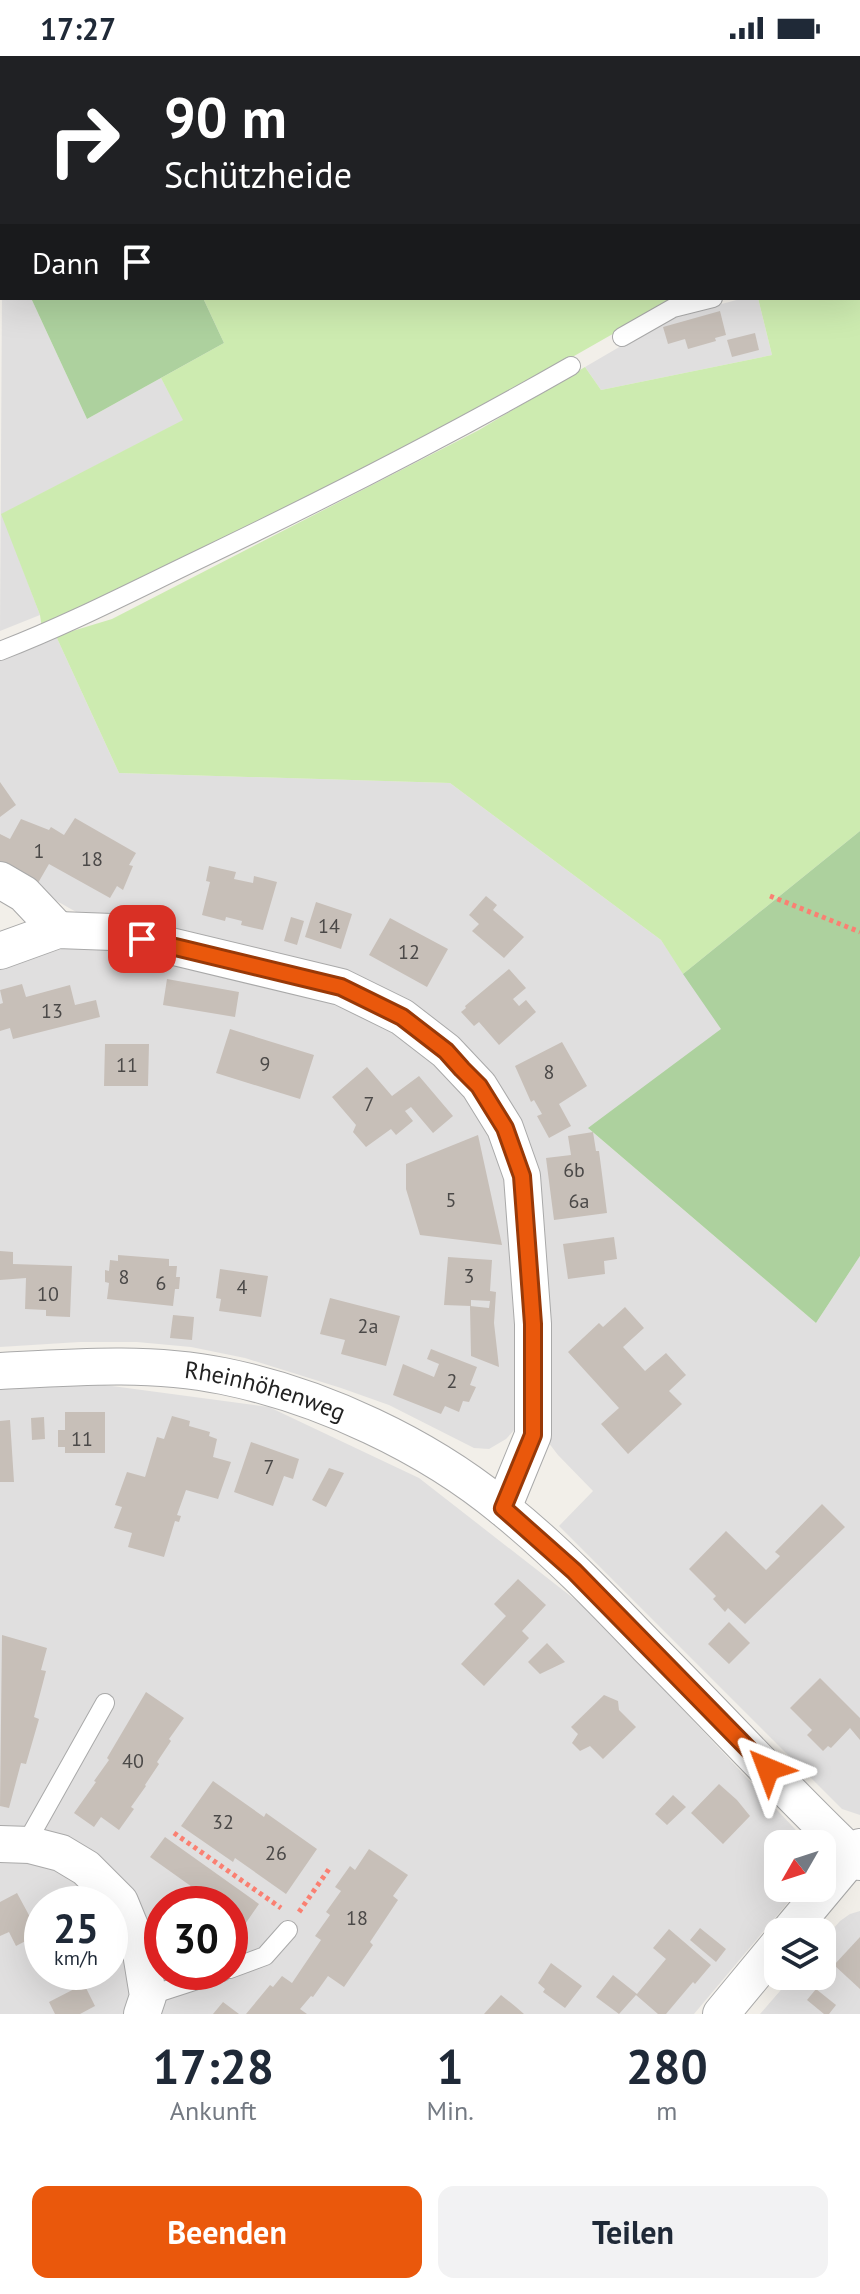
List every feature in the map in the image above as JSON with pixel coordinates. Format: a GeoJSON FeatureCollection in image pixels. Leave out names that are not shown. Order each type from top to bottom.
{"type":"FeatureCollection","features":[{"type":"Feature","properties":{"kind":"street"},"geometry":{"type":"LineString","coordinates":[[0,880],[24,894],[58,930]]}},
{"type":"Feature","properties":{"kind":"street"},"geometry":{"type":"LineString","coordinates":[[0,951],[58,930],[112,932],[341,987],[402,1017],[446,1051],[479,1086],[505,1128],[522,1176],[533,1324],[533,1435],[503,1508]]}},
{"type":"Feature","properties":{"kind":"street","name":"Rheinhöhenweg"},"geometry":{"type":"LineString","coordinates":[[0,1371],[152,1367],[236,1379],[290,1394],[373,1426],[437,1462],[503,1508],[574,1571],[858,1855]]}},
{"type":"Feature","properties":{"kind":"street"},"geometry":{"type":"LineString","coordinates":[[15,1844],[61,1853],[86,1868],[120,1902],[141,1953],[145,2005]]}},
{"type":"Feature","properties":{"kind":"street"},"geometry":{"type":"LineString","coordinates":[[802,1918],[858,1855]]}},
{"type":"Feature","properties":{"kind":"street"},"geometry":{"type":"LineString","coordinates":[[721,2014],[764,1962]]}},
{"type":"Feature","properties":{"kind":"lane"},"geometry":{"type":"LineString","coordinates":[[622,337],[673,308],[705,300]]}},
{"type":"Feature","properties":{"kind":"lane"},"geometry":{"type":"LineString","coordinates":[[0,651],[54,631],[255,532],[476,421],[571,366]]}},
{"type":"Feature","properties":{"kind":"lane"},"geometry":{"type":"LineString","coordinates":[[15,1844],[33,1831],[105,1703]]}},
{"type":"Feature","properties":{"kind":"lane"},"geometry":{"type":"LineString","coordinates":[[248,1962],[265,1956],[291,1924]]}},
{"type":"Feature","properties":{"kind":"lane"},"geometry":{"type":"LineString","coordinates":[[145,2005],[180,1990]]}},
{"type":"Feature","properties":{"kind":"path"},"geometry":{"type":"LineString","coordinates":[[770,896],[860,932]]}},
{"type":"Feature","properties":{"kind":"path"},"geometry":{"type":"LineString","coordinates":[[174,1833],[291,1924],[329,1869]]}},
{"type":"Feature","properties":{"kind":"shaded area"},"geometry":{"type":"Polygon","coordinates":[[[2,300],[32,300],[87,419],[161,378],[184,420],[2,514],[40,615],[0,631],[2,300]]]}},
{"type":"Feature","properties":{"kind":"shaded area"},"geometry":{"type":"Polygon","coordinates":[[[736,300],[758,300],[772,355],[601,390],[585,367],[669,318],[736,300]]]}},
{"type":"Feature","properties":{"kind":"shaded area"},"geometry":{"type":"Polygon","coordinates":[[[56,636],[119,773],[450,783],[661,940],[722,1029],[589,1129],[816,1323],[860,1256],[860,1815],[842,1809],[559,1526],[593,1491],[548,1442],[544,1271],[453,1034],[420,1008],[383,988],[346,974],[78,913],[0,869],[0,657],[56,636]]]}},
{"type":"Feature","properties":{"kind":"shaded area"},"geometry":{"type":"Polygon","coordinates":[[[94,943],[346,1002],[397,1031],[435,1062],[487,1117],[497,1143],[512,1204],[518,1426],[506,1439],[489,1449],[474,1448],[389,1405],[245,1358],[191,1347],[137,1342],[80,1342],[0,1347],[0,968],[68,947],[94,943]]]}},
{"type":"Feature","properties":{"kind":"shaded area"},"geometry":{"type":"Polygon","coordinates":[[[97,1384],[269,1407],[419,1478],[591,1612],[796,1830],[764,1830],[764,1902],[788,1902],[775,1918],[764,1918],[764,1931],[694,2014],[0,2014],[0,1389],[97,1384]]]}},
{"type":"Feature","properties":{"kind":"shaded area"},"geometry":{"type":"Polygon","coordinates":[[[860,1911],[860,2014],[760,2014],[781,1990],[836,1990],[836,1926],[850,1914],[860,1911]]]}},
{"type":"Feature","properties":{"kind":"green space"},"geometry":{"type":"Polygon","coordinates":[[[32,300],[204,300],[224,343],[87,419],[32,300]]]}},
{"type":"Feature","properties":{"kind":"green space"},"geometry":{"type":"Polygon","coordinates":[[[204,300],[677,300],[471,415],[42,629],[40,615],[1,514],[183,420],[161,378],[224,343],[204,300]]]}},
{"type":"Feature","properties":{"kind":"green space"},"geometry":{"type":"Polygon","coordinates":[[[758,300],[860,300],[860,831],[683,974],[661,940],[450,783],[119,773],[56,636],[112,619],[479,430],[585,367],[601,390],[772,355],[758,300]]]}},
{"type":"Feature","properties":{"kind":"green space"},"geometry":{"type":"Polygon","coordinates":[[[860,831],[860,1256],[816,1323],[588,1128],[721,1029],[683,974],[860,831]]]}},
{"type":"Feature","properties":{"kind":"building"},"geometry":{"type":"Polygon","coordinates":[[[720,311],[726,335],[688,349],[685,339],[668,344],[663,327],[720,311]]]}},
{"type":"Feature","properties":{"kind":"building"},"geometry":{"type":"Polygon","coordinates":[[[755,333],[759,350],[732,357],[727,340],[755,333]]]}},
{"type":"Feature","properties":{"kind":"building"},"geometry":{"type":"Polygon","coordinates":[[[0,782],[16,805],[0,817],[0,782]]]}},
{"type":"Feature","properties":{"kind":"building"},"geometry":{"type":"Polygon","coordinates":[[[75,818],[136,853],[129,865],[133,866],[123,890],[117,886],[110,898],[49,864],[38,883],[0,861],[0,834],[10,839],[21,819],[49,830],[51,827],[64,835],[75,818]]]}},
{"type":"Feature","properties":{"kind":"building"},"geometry":{"type":"Polygon","coordinates":[[[209,866],[236,872],[234,879],[253,883],[254,876],[277,882],[263,930],[241,925],[242,921],[226,917],[225,921],[202,915],[210,882],[206,881],[209,866]]]}},
{"type":"Feature","properties":{"kind":"building"},"geometry":{"type":"Polygon","coordinates":[[[486,896],[497,905],[493,910],[524,937],[504,958],[472,931],[479,924],[469,915],[486,896]]]}},
{"type":"Feature","properties":{"kind":"building"},"geometry":{"type":"Polygon","coordinates":[[[316,902],[352,914],[341,949],[305,937],[316,902]]]}},
{"type":"Feature","properties":{"kind":"building"},"geometry":{"type":"Polygon","coordinates":[[[291,917],[304,921],[297,945],[284,941],[291,917]]]}},
{"type":"Feature","properties":{"kind":"building"},"geometry":{"type":"Polygon","coordinates":[[[390,918],[448,949],[427,987],[369,955],[390,918]]]}},
{"type":"Feature","properties":{"kind":"building"},"geometry":{"type":"Polygon","coordinates":[[[509,969],[526,988],[513,999],[519,1006],[526,1000],[536,1012],[499,1045],[479,1022],[474,1026],[461,1012],[509,969]]]}},
{"type":"Feature","properties":{"kind":"building"},"geometry":{"type":"Polygon","coordinates":[[[167,979],[239,992],[235,1017],[163,1005],[167,979]]]}},
{"type":"Feature","properties":{"kind":"building"},"geometry":{"type":"Polygon","coordinates":[[[22,984],[26,997],[70,985],[75,1005],[96,1000],[100,1017],[13,1039],[10,1028],[0,1031],[0,1004],[3,1003],[0,990],[22,984]]]}},
{"type":"Feature","properties":{"kind":"building"},"geometry":{"type":"Polygon","coordinates":[[[230,1029],[314,1055],[300,1099],[216,1073],[230,1029]]]}},
{"type":"Feature","properties":{"kind":"building"},"geometry":{"type":"Polygon","coordinates":[[[562,1042],[587,1086],[559,1104],[571,1126],[549,1138],[537,1116],[542,1114],[534,1100],[531,1102],[515,1066],[562,1042]]]}},
{"type":"Feature","properties":{"kind":"building"},"geometry":{"type":"Polygon","coordinates":[[[105,1044],[149,1044],[148,1086],[104,1086],[105,1044]]]}},
{"type":"Feature","properties":{"kind":"building"},"geometry":{"type":"Polygon","coordinates":[[[367,1067],[392,1096],[419,1076],[453,1116],[433,1133],[411,1107],[405,1111],[413,1121],[396,1135],[391,1129],[366,1147],[353,1132],[356,1125],[332,1097],[367,1067]]]}},
{"type":"Feature","properties":{"kind":"building"},"geometry":{"type":"Polygon","coordinates":[[[593,1132],[596,1151],[599,1151],[607,1213],[554,1220],[546,1158],[571,1155],[568,1136],[593,1132]]]}},
{"type":"Feature","properties":{"kind":"building"},"geometry":{"type":"Polygon","coordinates":[[[478,1135],[502,1245],[420,1235],[406,1189],[406,1164],[478,1135]]]}},
{"type":"Feature","properties":{"kind":"building"},"geometry":{"type":"Polygon","coordinates":[[[614,1237],[617,1259],[604,1261],[605,1274],[568,1279],[563,1244],[614,1237]]]}},
{"type":"Feature","properties":{"kind":"building"},"geometry":{"type":"Polygon","coordinates":[[[0,1251],[13,1252],[13,1264],[72,1266],[70,1317],[46,1316],[46,1310],[25,1309],[26,1278],[0,1280],[0,1251]]]}},
{"type":"Feature","properties":{"kind":"building"},"geometry":{"type":"Polygon","coordinates":[[[118,1255],[169,1259],[169,1266],[177,1266],[179,1289],[175,1289],[173,1306],[107,1299],[109,1283],[105,1282],[105,1270],[109,1271],[110,1260],[118,1261],[118,1255]]]}},
{"type":"Feature","properties":{"kind":"building"},"geometry":{"type":"Polygon","coordinates":[[[448,1257],[492,1260],[490,1291],[496,1292],[494,1323],[499,1367],[471,1356],[470,1306],[489,1308],[490,1301],[471,1300],[471,1306],[444,1305],[448,1257]]]}},
{"type":"Feature","properties":{"kind":"building"},"geometry":{"type":"Polygon","coordinates":[[[220,1269],[268,1276],[261,1317],[219,1311],[221,1299],[216,1298],[220,1269]]]}},
{"type":"Feature","properties":{"kind":"building"},"geometry":{"type":"Polygon","coordinates":[[[330,1298],[400,1316],[386,1366],[341,1354],[345,1340],[320,1334],[330,1298]]]}},
{"type":"Feature","properties":{"kind":"building"},"geometry":{"type":"Polygon","coordinates":[[[625,1307],[644,1328],[623,1347],[645,1371],[666,1353],[686,1375],[669,1391],[682,1404],[628,1454],[601,1424],[619,1408],[568,1352],[599,1323],[603,1327],[625,1307]]]}},
{"type":"Feature","properties":{"kind":"building"},"geometry":{"type":"Polygon","coordinates":[[[173,1315],[194,1317],[192,1340],[170,1338],[173,1315]]]}},
{"type":"Feature","properties":{"kind":"building"},"geometry":{"type":"Polygon","coordinates":[[[431,1349],[477,1367],[470,1385],[476,1387],[469,1402],[463,1401],[459,1412],[445,1406],[441,1414],[393,1395],[403,1364],[434,1377],[439,1364],[427,1359],[431,1349]]]}},
{"type":"Feature","properties":{"kind":"building"},"geometry":{"type":"Polygon","coordinates":[[[65,1412],[105,1412],[105,1453],[65,1453],[65,1447],[58,1447],[58,1430],[65,1430],[65,1412]]]}},
{"type":"Feature","properties":{"kind":"building"},"geometry":{"type":"Polygon","coordinates":[[[172,1416],[190,1421],[189,1426],[210,1432],[209,1436],[217,1439],[213,1457],[231,1462],[218,1499],[186,1490],[177,1515],[181,1516],[179,1522],[175,1521],[164,1557],[128,1547],[132,1533],[114,1528],[122,1507],[115,1505],[127,1472],[145,1477],[157,1437],[164,1439],[172,1416]]]}},
{"type":"Feature","properties":{"kind":"building"},"geometry":{"type":"Polygon","coordinates":[[[44,1417],[45,1439],[32,1440],[31,1418],[44,1417]]]}},
{"type":"Feature","properties":{"kind":"building"},"geometry":{"type":"Polygon","coordinates":[[[10,1420],[14,1482],[0,1482],[0,1421],[10,1420]]]}},
{"type":"Feature","properties":{"kind":"building"},"geometry":{"type":"Polygon","coordinates":[[[251,1442],[299,1459],[293,1479],[284,1476],[273,1506],[234,1492],[251,1442]]]}},
{"type":"Feature","properties":{"kind":"building"},"geometry":{"type":"Polygon","coordinates":[[[329,1468],[344,1473],[326,1507],[312,1500],[329,1468]]]}},
{"type":"Feature","properties":{"kind":"building"},"geometry":{"type":"Polygon","coordinates":[[[822,1504],[845,1527],[745,1624],[728,1608],[725,1612],[713,1599],[716,1596],[689,1569],[726,1531],[766,1570],[780,1556],[775,1552],[822,1504]]]}},
{"type":"Feature","properties":{"kind":"building"},"geometry":{"type":"Polygon","coordinates":[[[518,1579],[546,1605],[522,1631],[529,1638],[484,1686],[461,1664],[506,1616],[494,1604],[518,1579]]]}},
{"type":"Feature","properties":{"kind":"building"},"geometry":{"type":"Polygon","coordinates":[[[729,1622],[750,1643],[729,1664],[708,1644],[729,1622]]]}},
{"type":"Feature","properties":{"kind":"building"},"geometry":{"type":"Polygon","coordinates":[[[2,1635],[47,1648],[41,1670],[46,1671],[34,1717],[39,1719],[26,1764],[21,1763],[9,1808],[0,1806],[2,1635]]]}},
{"type":"Feature","properties":{"kind":"building"},"geometry":{"type":"Polygon","coordinates":[[[547,1643],[565,1662],[540,1674],[528,1662],[547,1643]]]}},
{"type":"Feature","properties":{"kind":"building"},"geometry":{"type":"Polygon","coordinates":[[[820,1678],[860,1718],[860,1740],[850,1728],[831,1748],[828,1746],[823,1751],[807,1735],[812,1730],[790,1708],[820,1678]]]}},
{"type":"Feature","properties":{"kind":"building"},"geometry":{"type":"Polygon","coordinates":[[[146,1692],[184,1718],[131,1807],[134,1809],[119,1830],[101,1817],[94,1827],[74,1813],[96,1782],[146,1692]]]}},
{"type":"Feature","properties":{"kind":"building"},"geometry":{"type":"Polygon","coordinates":[[[604,1695],[618,1701],[619,1710],[636,1727],[603,1759],[590,1746],[580,1751],[572,1743],[578,1734],[571,1727],[604,1695]]]}},
{"type":"Feature","properties":{"kind":"building"},"geometry":{"type":"Polygon","coordinates":[[[213,1781],[317,1849],[286,1894],[235,1858],[233,1862],[181,1826],[213,1781]]]}},
{"type":"Feature","properties":{"kind":"building"},"geometry":{"type":"Polygon","coordinates":[[[719,1784],[750,1816],[723,1844],[691,1813],[719,1784]]]}},
{"type":"Feature","properties":{"kind":"building"},"geometry":{"type":"Polygon","coordinates":[[[673,1795],[686,1807],[667,1825],[655,1814],[673,1795]]]}},
{"type":"Feature","properties":{"kind":"building"},"geometry":{"type":"Polygon","coordinates":[[[165,1837],[234,1886],[191,1886],[150,1857],[165,1837]]]}},
{"type":"Feature","properties":{"kind":"building"},"geometry":{"type":"Polygon","coordinates":[[[369,1849],[408,1875],[393,1896],[398,1900],[370,1942],[373,1945],[344,1987],[328,1976],[300,2009],[307,2014],[246,2014],[270,1985],[273,1987],[282,1976],[292,1983],[321,1940],[315,1936],[330,1915],[326,1912],[341,1891],[335,1887],[350,1866],[355,1870],[369,1849]]]}},
{"type":"Feature","properties":{"kind":"building"},"geometry":{"type":"Polygon","coordinates":[[[17,1893],[24,1906],[24,1942],[16,1946],[9,1932],[0,1936],[0,1902],[17,1893]]]}},
{"type":"Feature","properties":{"kind":"building"},"geometry":{"type":"Polygon","coordinates":[[[248,1896],[259,1904],[248,1920],[248,1896]]]}},
{"type":"Feature","properties":{"kind":"building"},"geometry":{"type":"Polygon","coordinates":[[[700,1928],[726,1949],[716,1962],[690,1940],[700,1928]]]}},
{"type":"Feature","properties":{"kind":"building"},"geometry":{"type":"Polygon","coordinates":[[[669,1929],[711,1965],[666,2014],[658,2014],[636,1995],[619,2014],[596,1997],[613,1975],[637,1994],[666,1959],[653,1948],[669,1929]]]}},
{"type":"Feature","properties":{"kind":"building"},"geometry":{"type":"Polygon","coordinates":[[[860,1937],[860,1989],[836,1967],[836,1963],[860,1937]]]}},
{"type":"Feature","properties":{"kind":"building"},"geometry":{"type":"Polygon","coordinates":[[[551,1963],[582,1986],[565,2008],[543,1992],[545,1989],[538,1983],[551,1963]]]}},
{"type":"Feature","properties":{"kind":"building"},"geometry":{"type":"Polygon","coordinates":[[[72,1990],[87,1990],[95,2006],[80,2014],[55,2014],[49,2002],[72,1990]]]}},
{"type":"Feature","properties":{"kind":"building"},"geometry":{"type":"Polygon","coordinates":[[[817,1990],[836,2005],[829,2014],[824,2014],[807,2000],[817,1990]]]}},
{"type":"Feature","properties":{"kind":"building"},"geometry":{"type":"Polygon","coordinates":[[[501,1995],[516,2007],[524,2014],[484,2014],[501,1995]]]}},
{"type":"Feature","properties":{"kind":"building"},"geometry":{"type":"Polygon","coordinates":[[[223,2002],[239,2014],[213,2014],[223,2002]]]}},
{"type":"Feature","properties":{"kind":"route"},"geometry":{"type":"LineString","coordinates":[[142,939],[341,987],[402,1017],[446,1051],[479,1086],[505,1128],[522,1176],[533,1324],[533,1435],[503,1508],[574,1571],[768,1769]]}}]}
